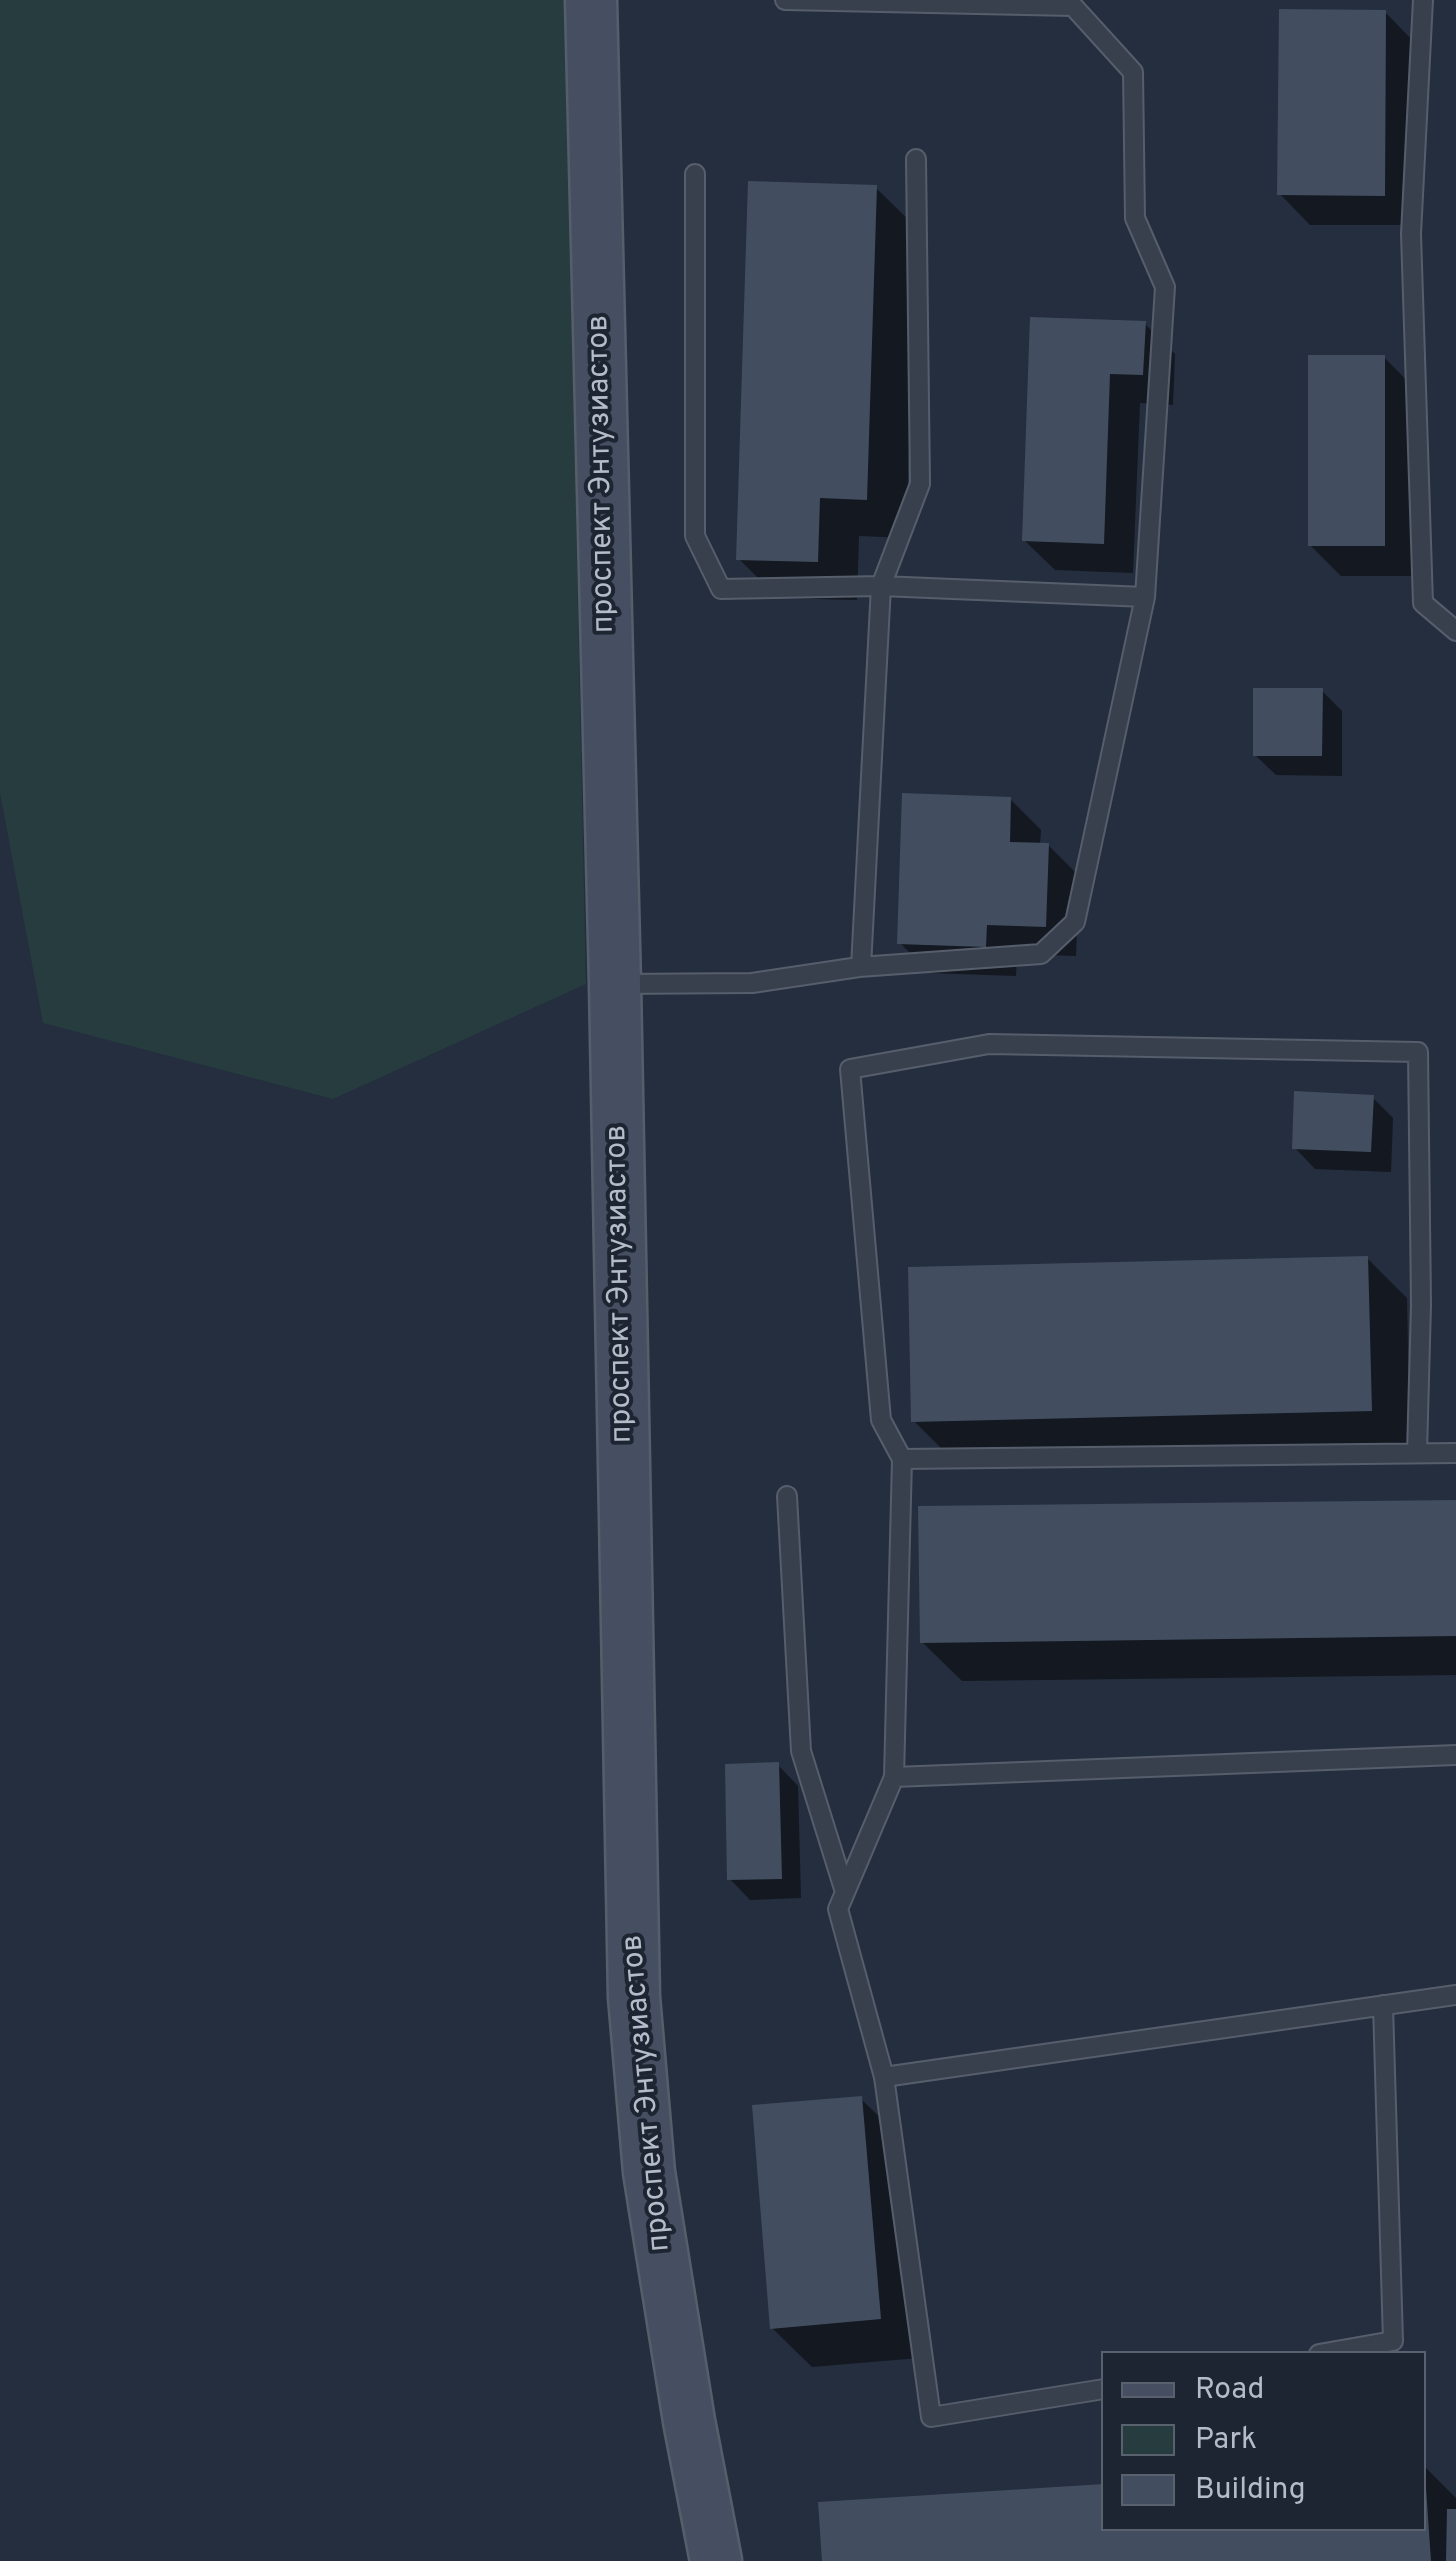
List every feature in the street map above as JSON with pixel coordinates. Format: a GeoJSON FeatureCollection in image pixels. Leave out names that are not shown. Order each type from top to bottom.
{"type":"FeatureCollection","features":[{"type":"Feature","properties":{"kind":"street","name":"проспект Энтузиастов"},"geometry":{"type":"LineString","coordinates":[[591,0],[616,984],[634,1996],[649,2172],[688,2421],[716,2561]]}},
{"type":"Feature","properties":{"kind":"lane"},"geometry":{"type":"LineString","coordinates":[[616,984],[752,983],[862,967],[1041,954],[1075,922],[1145,598],[1165,288],[1135,218],[1133,72],[1073,6],[785,0]]}},
{"type":"Feature","properties":{"kind":"lane"},"geometry":{"type":"LineString","coordinates":[[1423,0],[1411,234],[1423,603],[1456,631]]}},
{"type":"Feature","properties":{"kind":"lane"},"geometry":{"type":"LineString","coordinates":[[862,967],[882,586],[920,484],[916,159]]}},
{"type":"Feature","properties":{"kind":"lane"},"geometry":{"type":"LineString","coordinates":[[695,174],[695,536],[721,589],[882,586],[1145,598]]}},
{"type":"Feature","properties":{"kind":"lane"},"geometry":{"type":"LineString","coordinates":[[1101,2389],[931,2417],[884,2078],[838,1908],[894,1777],[902,1460],[880,1420],[850,1069],[989,1044],[1418,1052],[1417,1453]]}},
{"type":"Feature","properties":{"kind":"lane"},"geometry":{"type":"LineString","coordinates":[[902,1460],[1456,1453]]}},
{"type":"Feature","properties":{"kind":"lane"},"geometry":{"type":"LineString","coordinates":[[786,1496],[801,1751],[845,1892]]}},
{"type":"Feature","properties":{"kind":"lane"},"geometry":{"type":"LineString","coordinates":[[894,1777],[1456,1755]]}},
{"type":"Feature","properties":{"kind":"lane"},"geometry":{"type":"LineString","coordinates":[[884,2078],[1456,1995]]}},
{"type":"Feature","properties":{"kind":"lane"},"geometry":{"type":"LineString","coordinates":[[1338,2351],[1393,2342],[1383,2005]]}},
{"type":"Feature","properties":{"kind":"green space"},"geometry":{"type":"Polygon","coordinates":[[[0,0],[565,0],[586,984],[333,1099],[43,1023],[0,793],[0,0]]]}},
{"type":"Feature","properties":{"kind":"building"},"geometry":{"type":"Polygon","coordinates":[[[1279,9],[1386,10],[1385,196],[1277,195],[1279,9]]]}},
{"type":"Feature","properties":{"kind":"building"},"geometry":{"type":"Polygon","coordinates":[[[748,181],[877,185],[867,500],[820,498],[818,562],[736,560],[748,181]]]}},
{"type":"Feature","properties":{"kind":"building"},"geometry":{"type":"Polygon","coordinates":[[[1030,317],[1146,321],[1143,375],[1110,374],[1104,544],[1022,541],[1030,317]]]}},
{"type":"Feature","properties":{"kind":"building"},"geometry":{"type":"Polygon","coordinates":[[[1308,355],[1385,355],[1385,546],[1308,546],[1308,355]]]}},
{"type":"Feature","properties":{"kind":"building"},"geometry":{"type":"Polygon","coordinates":[[[1253,688],[1323,688],[1322,756],[1253,756],[1253,688]]]}},
{"type":"Feature","properties":{"kind":"building"},"geometry":{"type":"Polygon","coordinates":[[[902,793],[1011,797],[1010,842],[1049,843],[1046,927],[987,925],[986,947],[897,944],[902,793]]]}},
{"type":"Feature","properties":{"kind":"building"},"geometry":{"type":"Polygon","coordinates":[[[1294,1091],[1374,1095],[1371,1152],[1292,1149],[1294,1091]]]}},
{"type":"Feature","properties":{"kind":"building"},"geometry":{"type":"Polygon","coordinates":[[[1368,1256],[1372,1411],[911,1422],[908,1267],[1368,1256]]]}},
{"type":"Feature","properties":{"kind":"building"},"geometry":{"type":"Polygon","coordinates":[[[1456,1500],[1456,1636],[920,1643],[918,1506],[1456,1500]]]}},
{"type":"Feature","properties":{"kind":"building"},"geometry":{"type":"Polygon","coordinates":[[[779,1762],[782,1879],[727,1880],[725,1764],[779,1762]]]}},
{"type":"Feature","properties":{"kind":"building"},"geometry":{"type":"Polygon","coordinates":[[[862,2096],[881,2319],[770,2329],[752,2105],[862,2096]]]}},
{"type":"Feature","properties":{"kind":"building"},"geometry":{"type":"Polygon","coordinates":[[[1101,2484],[1101,2531],[1426,2531],[1426,2488],[1431,2561],[822,2561],[818,2502],[1101,2484]]]}},
{"type":"Feature","properties":{"kind":"building"},"geometry":{"type":"Polygon","coordinates":[[[1447,2509],[1456,2509],[1456,2561],[1446,2561],[1447,2509]]]}}]}
